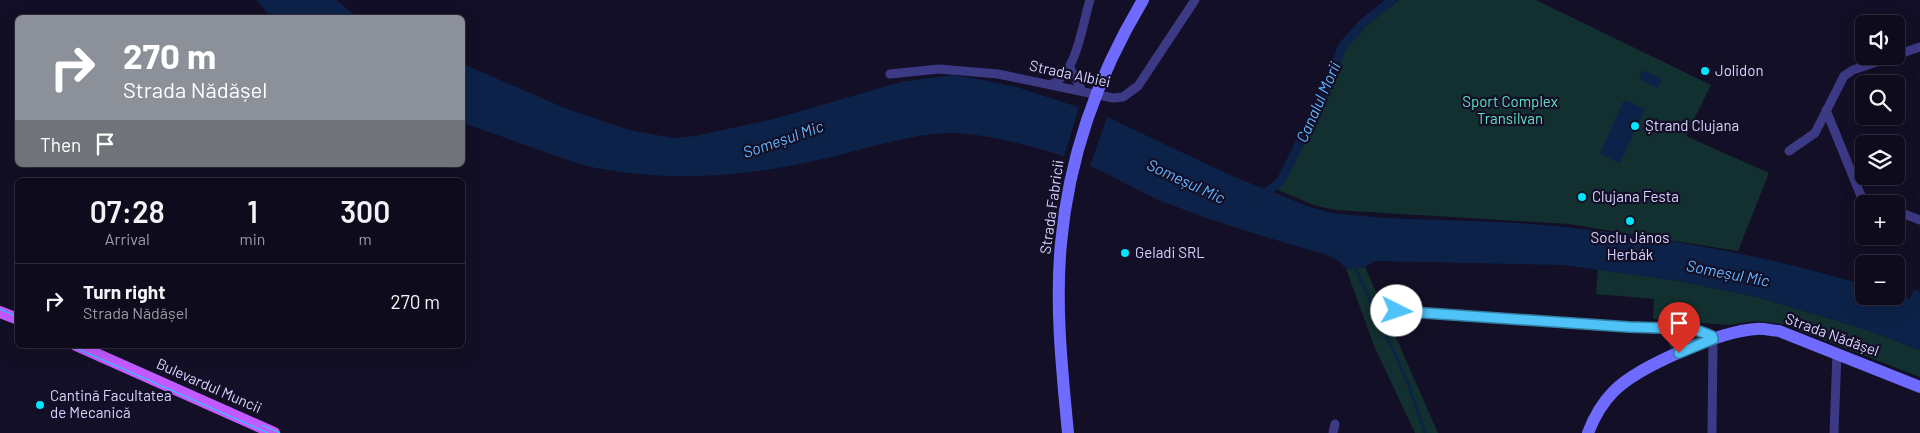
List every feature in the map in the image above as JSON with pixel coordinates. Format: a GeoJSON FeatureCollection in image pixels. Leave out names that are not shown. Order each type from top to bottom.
{"type":"FeatureCollection","features":[{"type":"Feature","properties":{"kind":"main road","name":"Strada Fabricii"},"geometry":{"type":"LineString","coordinates":[[1068,433],[1060,318],[1061,244],[1073,167],[1093,102],[1105,71],[1126,28],[1143,0]]}},
{"type":"Feature","properties":{"kind":"main road"},"geometry":{"type":"LineString","coordinates":[[0,312],[15,318]]}},
{"type":"Feature","properties":{"kind":"main road","name":"Strada Nădășel"},"geometry":{"type":"LineString","coordinates":[[1588,433],[1602,404],[1616,390],[1657,364],[1713,339],[1757,329],[1779,332],[1837,353],[1920,387]]}},
{"type":"Feature","properties":{"kind":"main road","name":"Bulevardul Muncii"},"geometry":{"type":"LineString","coordinates":[[83,348],[274,433]]}},
{"type":"Feature","properties":{"kind":"street"},"geometry":{"type":"LineString","coordinates":[[1052,84],[1062,78],[1070,68],[1090,0]]}},
{"type":"Feature","properties":{"kind":"street","name":"Strada Albiei"},"geometry":{"type":"LineString","coordinates":[[890,74],[955,70],[1011,76],[1118,98],[1130,93],[1138,86],[1195,0]]}},
{"type":"Feature","properties":{"kind":"street"},"geometry":{"type":"LineString","coordinates":[[1905,52],[1920,47]]}},
{"type":"Feature","properties":{"kind":"street"},"geometry":{"type":"LineString","coordinates":[[1789,151],[1814,133],[1844,76],[1853,70],[1868,65]]}},
{"type":"Feature","properties":{"kind":"street"},"geometry":{"type":"LineString","coordinates":[[1070,68],[1082,91]]}},
{"type":"Feature","properties":{"kind":"street"},"geometry":{"type":"LineString","coordinates":[[1826,110],[1861,195]]}},
{"type":"Feature","properties":{"kind":"street"},"geometry":{"type":"LineString","coordinates":[[1905,214],[1920,220]]}},
{"type":"Feature","properties":{"kind":"street"},"geometry":{"type":"LineString","coordinates":[[1397,311],[1629,327],[1694,329],[1708,333],[1713,339],[1712,433]]}},
{"type":"Feature","properties":{"kind":"street"},"geometry":{"type":"LineString","coordinates":[[1834,433],[1837,353]]}},
{"type":"Feature","properties":{"kind":"green space","name":"Sport Complex Transilvan"},"geometry":{"type":"Polygon","coordinates":[[[1399,0],[1536,0],[1711,85],[1686,136],[1769,173],[1738,251],[1568,224],[1335,210],[1313,205],[1278,190],[1332,86],[1348,45],[1365,27],[1399,0]]]}},
{"type":"Feature","properties":{"kind":"green space"},"geometry":{"type":"Polygon","coordinates":[[[1365,267],[1438,433],[1415,433],[1375,348],[1346,269],[1365,267]]]}},
{"type":"Feature","properties":{"kind":"green space"},"geometry":{"type":"Polygon","coordinates":[[[1598,269],[1679,281],[1757,297],[1864,329],[1920,350],[1920,377],[1782,324],[1755,321],[1728,325],[1653,319],[1654,299],[1596,294],[1598,269]]]}},
{"type":"Feature","properties":{"kind":"green space"},"geometry":{"type":"Polygon","coordinates":[[[1668,331],[1702,335],[1703,337],[1670,349],[1668,331]]]}},
{"type":"Feature","properties":{"kind":"water"},"geometry":{"type":"Polygon","coordinates":[[[257,0],[336,0],[355,15],[269,15],[257,0]]]}},
{"type":"Feature","properties":{"kind":"water","name":"Someșul Mic"},"geometry":{"type":"Polygon","coordinates":[[[465,65],[567,109],[629,130],[673,138],[695,136],[773,119],[901,82],[952,75],[978,79],[1017,87],[1105,116],[1232,176],[1310,207],[1333,213],[1379,217],[1518,223],[1649,237],[1737,253],[1855,282],[1855,305],[1905,305],[1905,298],[1910,299],[1914,289],[1920,292],[1920,350],[1864,329],[1757,297],[1679,281],[1563,265],[1375,261],[1365,267],[1346,269],[1339,261],[1324,254],[1179,208],[1075,160],[1042,149],[971,134],[940,133],[923,135],[823,159],[732,174],[673,176],[613,171],[582,165],[465,124],[465,65]]]}},
{"type":"Feature","properties":{"kind":"water"},"geometry":{"type":"Polygon","coordinates":[[[1643,70],[1662,79],[1658,88],[1639,79],[1643,70]]]}},
{"type":"Feature","properties":{"kind":"water"},"geometry":{"type":"Polygon","coordinates":[[[1624,100],[1645,109],[1620,163],[1600,154],[1624,100]]]}},
{"type":"Feature","properties":{"kind":"pier"},"geometry":{"type":"Polygon","coordinates":[[[1079,107],[1107,117],[1090,166],[1064,157],[1079,107]]]}},
{"type":"Feature","properties":{"kind":"waterway","name":"Canalul Morii"},"geometry":{"type":"LineString","coordinates":[[1259,198],[1280,182],[1284,175],[1325,92],[1342,47],[1362,24],[1392,0]]}},
{"type":"Feature","properties":{"kind":"waterway"},"geometry":{"type":"LineString","coordinates":[[1355,267],[1408,383],[1425,433]]}},
{"type":"Feature","properties":{"kind":"tram line"},"geometry":{"type":"LineString","coordinates":[[0,309],[15,316]]}},
{"type":"Feature","properties":{"kind":"tram line"},"geometry":{"type":"LineString","coordinates":[[76,348],[268,433]]}},
{"type":"Feature","properties":{"kind":"tram line"},"geometry":{"type":"LineString","coordinates":[[262,425],[280,433]]}},
{"type":"Feature","properties":{"kind":"place","name":"Jolidon"},"geometry":{"type":"Point","coordinates":[1705,71]}},
{"type":"Feature","properties":{"kind":"place","name":"Ștrand Clujana"},"geometry":{"type":"Point","coordinates":[1635,126]}},
{"type":"Feature","properties":{"kind":"place","name":"Clujana Festa"},"geometry":{"type":"Point","coordinates":[1582,197]}},
{"type":"Feature","properties":{"kind":"place","name":"Soclu János Herbák"},"geometry":{"type":"Point","coordinates":[1630,221]}},
{"type":"Feature","properties":{"kind":"place","name":"Geladi SRL"},"geometry":{"type":"Point","coordinates":[1125,253]}},
{"type":"Feature","properties":{"kind":"place","name":"Cantină Facultatea de Mecanică"},"geometry":{"type":"Point","coordinates":[40,405]}},
{"type":"Feature","properties":{"kind":"route"},"geometry":{"type":"LineString","coordinates":[[1397,311],[1629,327],[1671,327],[1694,329],[1712,336],[1713,339],[1679,353]]}}]}
